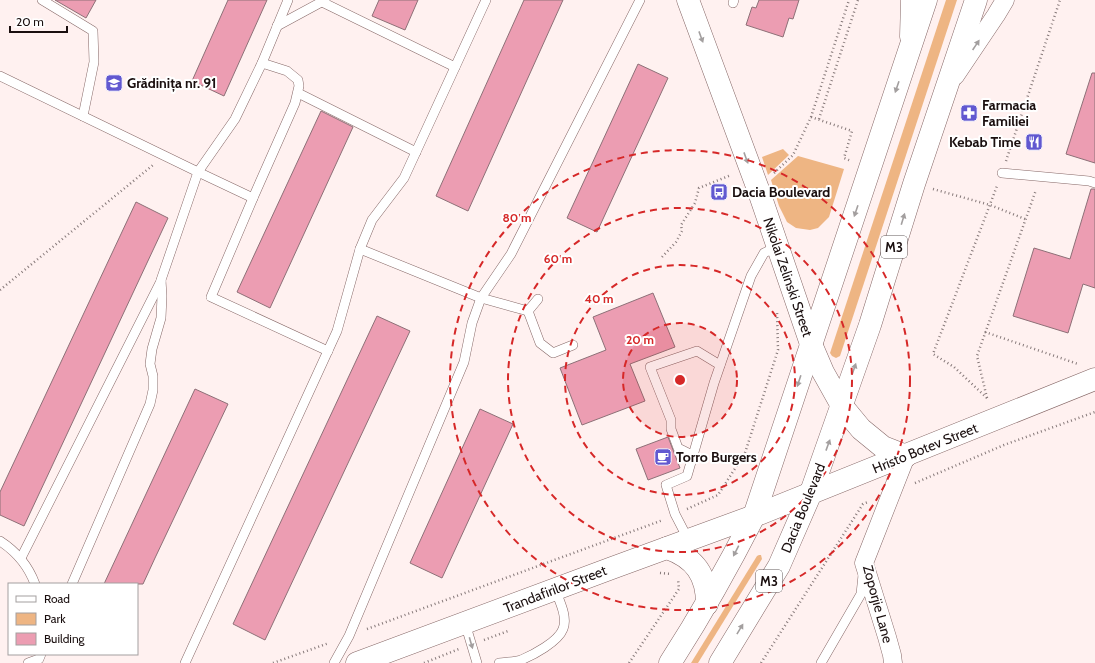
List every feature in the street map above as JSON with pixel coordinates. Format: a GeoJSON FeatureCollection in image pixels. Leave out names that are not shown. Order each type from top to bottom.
{"type":"FeatureCollection","features":[{"type":"Feature","properties":{"kind":"main road","name":"Nikolai Zelinski Street"},"geometry":{"type":"LineString","coordinates":[[688,0],[758,189],[811,344],[823,372],[842,406],[861,429],[883,447],[906,456]]}},
{"type":"Feature","properties":{"kind":"main road"},"geometry":{"type":"LineString","coordinates":[[670,663],[707,604],[754,516],[926,0]]}},
{"type":"Feature","properties":{"kind":"main road","name":"Dacia Boulevard"},"geometry":{"type":"LineString","coordinates":[[720,663],[779,566],[810,495],[870,325],[934,123],[947,89],[976,0]]}},
{"type":"Feature","properties":{"kind":"main road","name":"Hristo Botev Street"},"geometry":{"type":"LineString","coordinates":[[754,516],[810,495],[995,420],[1088,372]]}},
{"type":"Feature","properties":{"kind":"main road","name":"Trandafirilor Street"},"geometry":{"type":"LineString","coordinates":[[357,663],[754,516]]}},
{"type":"Feature","properties":{"kind":"main road"},"geometry":{"type":"LineString","coordinates":[[667,548],[679,552],[698,568],[704,580],[707,592],[707,604]]}},
{"type":"Feature","properties":{"kind":"street"},"geometry":{"type":"LineString","coordinates":[[909,50],[910,0]]}},
{"type":"Feature","properties":{"kind":"street"},"geometry":{"type":"LineString","coordinates":[[947,89],[996,16],[1004,0]]}},
{"type":"Feature","properties":{"kind":"street","name":"Zoporjie Lane"},"geometry":{"type":"LineString","coordinates":[[892,663],[892,655],[887,637],[864,563],[906,456]]}},
{"type":"Feature","properties":{"kind":"lane"},"geometry":{"type":"LineString","coordinates":[[42,0],[93,31],[94,62],[83,116]]}},
{"type":"Feature","properties":{"kind":"lane"},"geometry":{"type":"LineString","coordinates":[[21,558],[161,280],[198,172],[235,119],[262,63],[288,0]]}},
{"type":"Feature","properties":{"kind":"lane"},"geometry":{"type":"LineString","coordinates":[[185,663],[337,330],[360,249],[372,220],[404,178],[486,0]]}},
{"type":"Feature","properties":{"kind":"lane"},"geometry":{"type":"LineString","coordinates":[[334,663],[348,636],[464,362],[472,323],[481,298],[511,254],[640,0]]}},
{"type":"Feature","properties":{"kind":"lane"},"geometry":{"type":"LineString","coordinates":[[277,26],[323,1],[455,67]]}},
{"type":"Feature","properties":{"kind":"lane"},"geometry":{"type":"LineString","coordinates":[[262,63],[286,72],[298,80],[299,86],[296,103],[253,198],[211,297],[328,351]]}},
{"type":"Feature","properties":{"kind":"lane"},"geometry":{"type":"LineString","coordinates":[[0,76],[253,198]]}},
{"type":"Feature","properties":{"kind":"lane"},"geometry":{"type":"LineString","coordinates":[[298,93],[416,152]]}},
{"type":"Feature","properties":{"kind":"lane"},"geometry":{"type":"LineString","coordinates":[[1002,173],[1095,183]]}},
{"type":"Feature","properties":{"kind":"lane"},"geometry":{"type":"LineString","coordinates":[[689,541],[675,514],[666,485],[687,476],[720,365],[751,276],[764,253],[778,246]]}},
{"type":"Feature","properties":{"kind":"lane"},"geometry":{"type":"LineString","coordinates":[[360,249],[481,298],[528,311]]}},
{"type":"Feature","properties":{"kind":"lane"},"geometry":{"type":"LineString","coordinates":[[72,583],[150,404],[153,390],[153,376],[150,364],[152,349],[161,318],[161,280]]}},
{"type":"Feature","properties":{"kind":"lane"},"geometry":{"type":"LineString","coordinates":[[528,311],[538,299]]}},
{"type":"Feature","properties":{"kind":"lane"},"geometry":{"type":"LineString","coordinates":[[528,311],[540,342],[553,353],[573,345]]}},
{"type":"Feature","properties":{"kind":"lane"},"geometry":{"type":"LineString","coordinates":[[692,455],[678,448],[671,429],[671,420],[650,367],[697,351],[720,365]]}},
{"type":"Feature","properties":{"kind":"lane"},"geometry":{"type":"LineString","coordinates":[[0,541],[12,549],[21,558],[32,575],[35,583]]}},
{"type":"Feature","properties":{"kind":"lane"},"geometry":{"type":"LineString","coordinates":[[821,663],[861,594],[864,563]]}},
{"type":"Feature","properties":{"kind":"lane"},"geometry":{"type":"LineString","coordinates":[[499,663],[522,659],[544,648],[556,639],[564,629],[564,617],[555,589]]}},
{"type":"Feature","properties":{"kind":"lane"},"geometry":{"type":"LineString","coordinates":[[466,623],[477,663]]}},
{"type":"Feature","properties":{"kind":"lane"},"geometry":{"type":"LineString","coordinates":[[28,663],[39,658],[40,655]]}},
{"type":"Feature","properties":{"kind":"path"},"geometry":{"type":"LineString","coordinates":[[758,189],[793,155],[811,116],[849,0]]}},
{"type":"Feature","properties":{"kind":"path"},"geometry":{"type":"LineString","coordinates":[[819,119],[858,0]]}},
{"type":"Feature","properties":{"kind":"path"},"geometry":{"type":"LineString","coordinates":[[987,398],[954,367],[933,354],[1002,173],[1060,0]]}},
{"type":"Feature","properties":{"kind":"path"},"geometry":{"type":"LineString","coordinates":[[0,290],[165,156]]}},
{"type":"Feature","properties":{"kind":"path"},"geometry":{"type":"LineString","coordinates":[[662,257],[676,242],[682,231],[681,225],[695,203],[699,188],[736,173]]}},
{"type":"Feature","properties":{"kind":"path"},"geometry":{"type":"LineString","coordinates":[[1004,445],[987,398],[977,356],[1025,218],[1041,177]]}},
{"type":"Feature","properties":{"kind":"path"},"geometry":{"type":"LineString","coordinates":[[942,192],[990,205],[1025,218]]}},
{"type":"Feature","properties":{"kind":"path"},"geometry":{"type":"LineString","coordinates":[[273,663],[641,529],[718,495],[745,453],[778,350],[777,306]]}},
{"type":"Feature","properties":{"kind":"path"},"geometry":{"type":"LineString","coordinates":[[986,332],[1088,372]]}},
{"type":"Feature","properties":{"kind":"path"},"geometry":{"type":"LineString","coordinates":[[761,663],[863,504],[1004,445],[1095,412]]}},
{"type":"Feature","properties":{"kind":"green space"},"geometry":{"type":"Polygon","coordinates":[[[946,0],[957,0],[840,356],[836,358],[830,353],[946,0]]]}},
{"type":"Feature","properties":{"kind":"green space"},"geometry":{"type":"Polygon","coordinates":[[[783,149],[789,155],[768,175],[762,157],[783,149]]]}},
{"type":"Feature","properties":{"kind":"green space"},"geometry":{"type":"Polygon","coordinates":[[[798,156],[844,169],[829,217],[818,228],[810,230],[796,228],[787,222],[779,206],[771,180],[798,156]]]}},
{"type":"Feature","properties":{"kind":"green space"},"geometry":{"type":"Polygon","coordinates":[[[761,555],[762,559],[698,663],[691,663],[757,556],[761,555]]]}},
{"type":"Feature","properties":{"kind":"building"},"geometry":{"type":"Polygon","coordinates":[[[55,0],[96,0],[86,18],[55,0]]]}},
{"type":"Feature","properties":{"kind":"building"},"geometry":{"type":"Polygon","coordinates":[[[228,0],[267,0],[224,96],[192,81],[228,0]]]}},
{"type":"Feature","properties":{"kind":"building"},"geometry":{"type":"Polygon","coordinates":[[[379,0],[418,0],[405,30],[372,16],[379,0]]]}},
{"type":"Feature","properties":{"kind":"building"},"geometry":{"type":"Polygon","coordinates":[[[524,0],[563,0],[468,211],[436,196],[524,0]]]}},
{"type":"Feature","properties":{"kind":"building"},"geometry":{"type":"Polygon","coordinates":[[[759,0],[799,0],[793,19],[789,18],[783,37],[746,25],[752,7],[756,8],[759,0]]]}},
{"type":"Feature","properties":{"kind":"building"},"geometry":{"type":"Polygon","coordinates":[[[638,64],[668,78],[597,232],[567,218],[638,64]]]}},
{"type":"Feature","properties":{"kind":"building"},"geometry":{"type":"Polygon","coordinates":[[[1092,73],[1095,73],[1095,163],[1066,154],[1092,73]]]}},
{"type":"Feature","properties":{"kind":"building"},"geometry":{"type":"Polygon","coordinates":[[[321,111],[353,127],[270,308],[237,292],[321,111]]]}},
{"type":"Feature","properties":{"kind":"building"},"geometry":{"type":"Polygon","coordinates":[[[1091,189],[1095,189],[1095,288],[1083,284],[1068,333],[1013,316],[1034,248],[1070,259],[1091,189]]]}},
{"type":"Feature","properties":{"kind":"building"},"geometry":{"type":"Polygon","coordinates":[[[136,202],[168,218],[24,526],[0,515],[0,492],[136,202]]]}},
{"type":"Feature","properties":{"kind":"building"},"geometry":{"type":"Polygon","coordinates":[[[653,293],[675,347],[630,364],[645,401],[582,425],[560,368],[606,350],[593,317],[653,293]]]}},
{"type":"Feature","properties":{"kind":"building"},"geometry":{"type":"Polygon","coordinates":[[[377,316],[410,331],[265,640],[233,624],[377,316]]]}},
{"type":"Feature","properties":{"kind":"building"},"geometry":{"type":"Polygon","coordinates":[[[195,389],[228,404],[143,584],[104,583],[195,389]]]}},
{"type":"Feature","properties":{"kind":"building"},"geometry":{"type":"Polygon","coordinates":[[[480,409],[513,424],[442,578],[410,563],[480,409]]]}},
{"type":"Feature","properties":{"kind":"building"},"geometry":{"type":"Polygon","coordinates":[[[668,437],[680,468],[648,480],[636,449],[668,437]]]}},
{"type":"Feature","properties":{"kind":"place","name":"Grădinița nr. 91"},"geometry":{"type":"Point","coordinates":[114,83]}},
{"type":"Feature","properties":{"kind":"place","name":"Farmacia Familiei"},"geometry":{"type":"Point","coordinates":[969,113]}},
{"type":"Feature","properties":{"kind":"place","name":"Kebab Time"},"geometry":{"type":"Point","coordinates":[1034,142]}},
{"type":"Feature","properties":{"kind":"place","name":"Dacia Boulevard"},"geometry":{"type":"Point","coordinates":[719,192]}},
{"type":"Feature","properties":{"kind":"place","name":"Torro Burgers"},"geometry":{"type":"Point","coordinates":[663,457]}}]}
